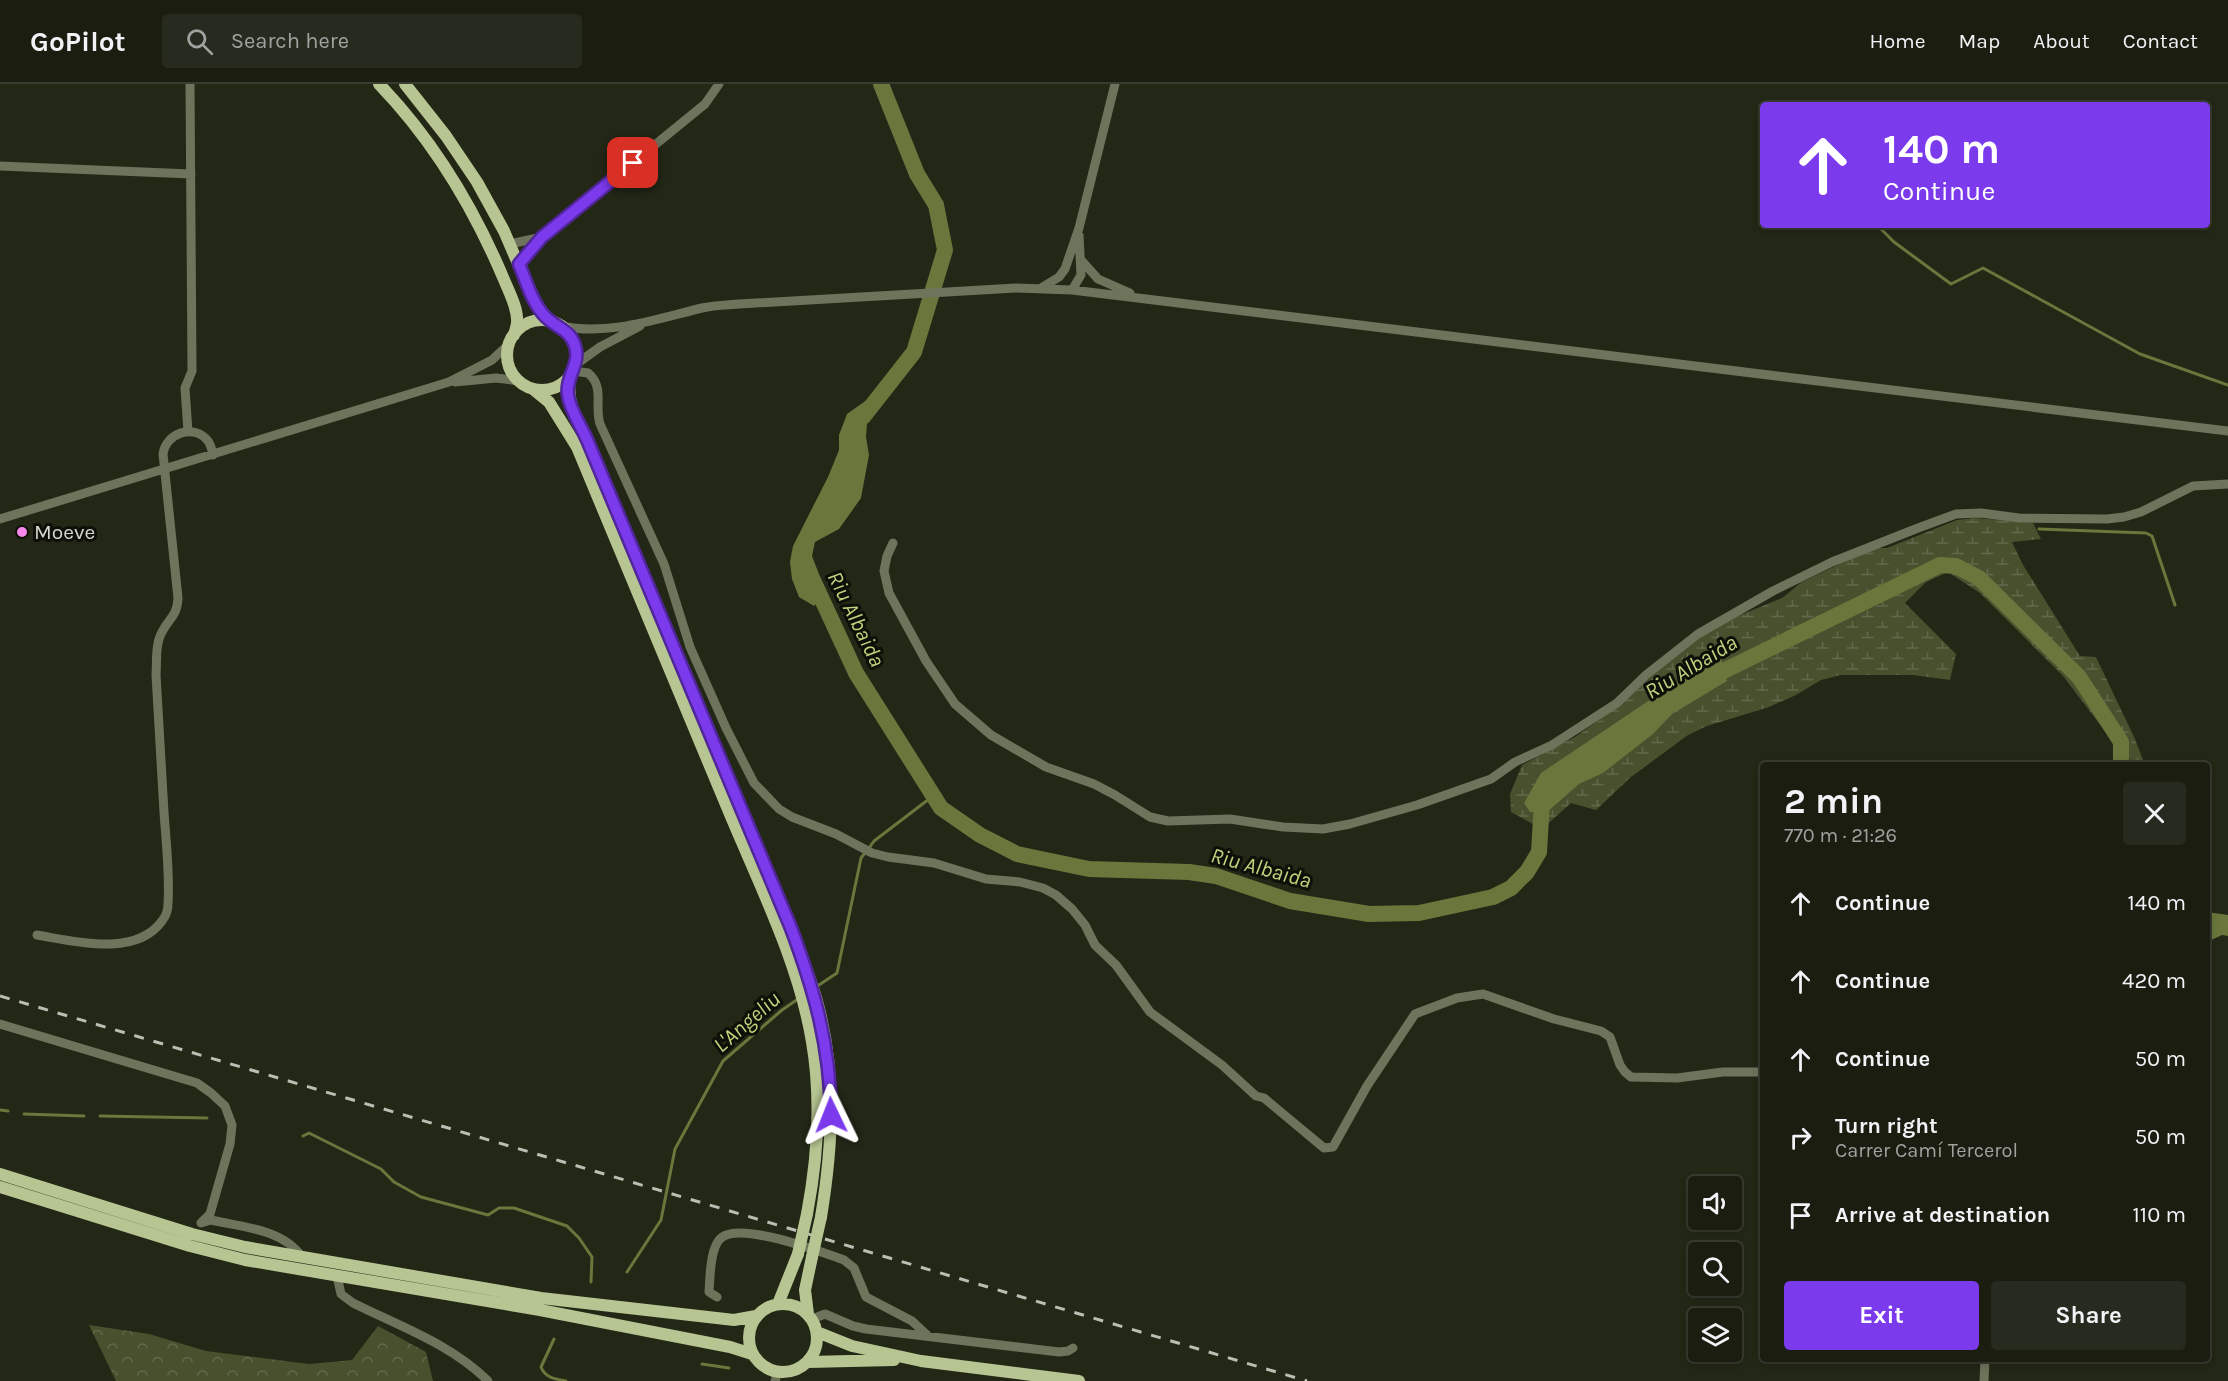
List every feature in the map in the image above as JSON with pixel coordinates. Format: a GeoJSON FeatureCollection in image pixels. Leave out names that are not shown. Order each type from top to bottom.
{"type":"FeatureCollection","features":[{"type":"Feature","properties":{"kind":"main road"},"geometry":{"type":"LineString","coordinates":[[379,84],[433,150],[478,224],[498,266],[514,304],[517,322],[511,340],[508,364],[519,381],[549,402],[577,447],[780,935],[799,988],[812,1042],[817,1078],[818,1132],[807,1214],[798,1254],[777,1304]]}},
{"type":"Feature","properties":{"kind":"main road"},"geometry":{"type":"LineString","coordinates":[[405,84],[446,135],[491,206],[535,303],[556,324],[568,332],[576,348],[568,395],[571,405],[791,928],[816,999],[829,1065],[831,1134],[821,1218],[805,1290],[810,1316],[817,1332],[814,1353],[808,1362],[799,1368],[776,1376],[759,1362],[752,1354],[748,1335],[756,1316]]}},
{"type":"Feature","properties":{"kind":"main road"},"geometry":{"type":"LineString","coordinates":[[511,340],[521,328],[530,323],[541,321],[556,324]]}},
{"type":"Feature","properties":{"kind":"main road"},"geometry":{"type":"LineString","coordinates":[[533,389],[557,387],[573,371]]}},
{"type":"Feature","properties":{"kind":"main road"},"geometry":{"type":"LineString","coordinates":[[0,1174],[192,1234],[245,1247],[302,1257],[541,1298],[734,1320],[756,1316],[769,1306],[789,1304],[799,1307],[810,1316]]}},
{"type":"Feature","properties":{"kind":"main road"},"geometry":{"type":"LineString","coordinates":[[0,1187],[190,1246],[245,1260],[540,1310],[730,1347],[752,1354]]}},
{"type":"Feature","properties":{"kind":"main road"},"geometry":{"type":"LineString","coordinates":[[817,1332],[852,1346],[921,1361],[1078,1381]]}},
{"type":"Feature","properties":{"kind":"main road"},"geometry":{"type":"LineString","coordinates":[[808,1362],[921,1361]]}},
{"type":"Feature","properties":{"kind":"street"},"geometry":{"type":"LineString","coordinates":[[188,432],[185,388],[192,370],[190,84]]}},
{"type":"Feature","properties":{"kind":"street"},"geometry":{"type":"LineString","coordinates":[[519,264],[542,237],[705,104],[719,84]]}},
{"type":"Feature","properties":{"kind":"street"},"geometry":{"type":"LineString","coordinates":[[1072,290],[1064,274],[1065,269],[1079,228],[1115,84]]}},
{"type":"Feature","properties":{"kind":"street"},"geometry":{"type":"LineString","coordinates":[[0,166],[191,174]]}},
{"type":"Feature","properties":{"kind":"street"},"geometry":{"type":"LineString","coordinates":[[1072,290],[1081,275],[1079,228]]}},
{"type":"Feature","properties":{"kind":"street"},"geometry":{"type":"LineString","coordinates":[[510,244],[542,237]]}},
{"type":"Feature","properties":{"kind":"street"},"geometry":{"type":"LineString","coordinates":[[1081,260],[1098,279],[1113,287],[1146,298]]}},
{"type":"Feature","properties":{"kind":"street"},"geometry":{"type":"LineString","coordinates":[[1041,288],[1059,277],[1065,269]]}},
{"type":"Feature","properties":{"kind":"street"},"geometry":{"type":"LineString","coordinates":[[556,324],[572,328],[598,328],[643,324],[705,308],[774,302],[1041,288],[1146,298],[2228,431]]}},
{"type":"Feature","properties":{"kind":"street"},"geometry":{"type":"LineString","coordinates":[[573,371],[600,347],[643,324]]}},
{"type":"Feature","properties":{"kind":"street"},"geometry":{"type":"LineString","coordinates":[[0,519],[449,382],[492,360],[511,340]]}},
{"type":"Feature","properties":{"kind":"street"},"geometry":{"type":"LineString","coordinates":[[573,371],[588,373],[597,384],[599,391],[597,415],[600,424],[664,564],[684,628],[703,677],[754,783],[779,809],[872,853],[934,863],[986,879],[1020,882],[1043,888],[1056,895],[1085,925],[1095,945],[1116,965],[1150,1012],[1222,1065],[1256,1096],[1264,1098],[1324,1148],[1332,1147],[1367,1086],[1415,1014],[1457,998],[1475,994],[1483,994],[1554,1019],[1601,1031],[1610,1037],[1620,1065],[1631,1077],[1677,1078],[1723,1072],[1760,1072]]}},
{"type":"Feature","properties":{"kind":"street"},"geometry":{"type":"LineString","coordinates":[[449,382],[496,378],[519,381]]}},
{"type":"Feature","properties":{"kind":"street"},"geometry":{"type":"LineString","coordinates":[[37,935],[99,944],[122,943],[154,929],[166,914],[168,906],[167,855],[156,675],[161,633],[173,618],[178,607],[178,598],[163,454],[166,442],[171,437],[188,432],[207,439],[213,455]]}},
{"type":"Feature","properties":{"kind":"street"},"geometry":{"type":"LineString","coordinates":[[892,543],[884,571],[889,593],[926,661],[955,704],[991,735],[1046,767],[1094,784],[1150,817],[1168,821],[1230,819],[1283,827],[1323,829],[1406,808],[1491,779],[1515,762],[1552,746],[1617,703],[1646,675],[1698,634],[1773,591],[1832,562],[1918,528],[1956,514],[1981,513],[2019,518],[2108,519],[2124,517],[2140,512],[2193,486],[2228,484]]}},
{"type":"Feature","properties":{"kind":"street"},"geometry":{"type":"LineString","coordinates":[[0,1024],[197,1083],[225,1106],[231,1125],[230,1144],[210,1215],[192,1234]]}},
{"type":"Feature","properties":{"kind":"street"},"geometry":{"type":"LineString","coordinates":[[201,1223],[211,1220],[260,1231],[283,1239],[296,1248],[302,1257]]}},
{"type":"Feature","properties":{"kind":"street"},"geometry":{"type":"LineString","coordinates":[[717,1297],[709,1292],[711,1264],[716,1245],[722,1237],[733,1233],[749,1233],[844,1260],[854,1268],[866,1297],[912,1321],[927,1335]]}},
{"type":"Feature","properties":{"kind":"street"},"geometry":{"type":"LineString","coordinates":[[337,1276],[341,1294],[353,1303],[445,1348],[469,1364],[488,1381]]}},
{"type":"Feature","properties":{"kind":"street"},"geometry":{"type":"LineString","coordinates":[[810,1316],[830,1315],[853,1326],[866,1329],[1059,1352],[1073,1348]]}},
{"type":"Feature","properties":{"kind":"street"},"geometry":{"type":"LineString","coordinates":[[1984,1381],[1985,1362]]}},
{"type":"Feature","properties":{"kind":"green space"},"geometry":{"type":"Polygon","coordinates":[[[1976,518],[2033,523],[2041,539],[2012,542],[2023,565],[2080,656],[2096,657],[2144,762],[2137,762],[2117,755],[2111,739],[2063,676],[1980,593],[1948,572],[1926,582],[1905,603],[1956,654],[1950,680],[1913,675],[1841,675],[1821,680],[1769,707],[1707,726],[1688,735],[1631,777],[1596,810],[1571,803],[1542,829],[1511,812],[1510,794],[1522,765],[1575,737],[1609,713],[1704,635],[1736,617],[1782,598],[1802,582],[1854,557],[1877,548],[1887,548],[1957,520],[1976,518]]]}},
{"type":"Feature","properties":{"kind":"green space"},"geometry":{"type":"Polygon","coordinates":[[[89,1325],[149,1334],[206,1351],[309,1364],[352,1360],[378,1326],[426,1352],[433,1381],[116,1381],[89,1325]]]}},
{"type":"Feature","properties":{"kind":"shaded area"},"geometry":{"type":"Polygon","coordinates":[[[871,397],[878,405],[867,423],[866,437],[869,455],[861,498],[839,529],[815,542],[812,556],[827,595],[814,606],[799,597],[792,579],[790,562],[793,546],[828,477],[839,450],[839,435],[847,414],[871,397]]]}},
{"type":"Feature","properties":{"kind":"shaded area"},"geometry":{"type":"Polygon","coordinates":[[[1721,658],[1727,681],[1672,714],[1653,734],[1603,773],[1579,784],[1546,813],[1530,812],[1524,803],[1541,773],[1690,673],[1721,658]]]}},
{"type":"Feature","properties":{"kind":"shaded area"},"geometry":{"type":"Polygon","coordinates":[[[2210,912],[2228,915],[2228,936],[2222,935],[2210,941],[2210,912]]]}},
{"type":"Feature","properties":{"kind":"waterway","name":"Riu Albaida"},"geometry":{"type":"LineString","coordinates":[[863,417],[914,352],[945,250],[936,205],[917,174],[881,84]]}},
{"type":"Feature","properties":{"kind":"waterway"},"geometry":{"type":"LineString","coordinates":[[1880,228],[1894,242],[1951,284],[1983,268],[2140,354],[2228,385]]}},
{"type":"Feature","properties":{"kind":"waterway"},"geometry":{"type":"LineString","coordinates":[[2039,529],[2146,533],[2152,536],[2175,605]]}},
{"type":"Feature","properties":{"kind":"waterway","name":"Riu Albaida"},"geometry":{"type":"LineString","coordinates":[[1705,680],[1940,565],[1956,566],[1979,578],[2079,677],[2121,742],[2121,762]]}},
{"type":"Feature","properties":{"kind":"waterway","name":"Riu Albaida"},"geometry":{"type":"LineString","coordinates":[[813,580],[856,673],[941,808],[980,835],[1017,854],[1089,869],[1189,872],[1216,876],[1290,901],[1369,914],[1419,913],[1493,897],[1511,888],[1527,872],[1539,852],[1542,802],[1546,795]]}},
{"type":"Feature","properties":{"kind":"waterway","name":"L'Angeliu"},"geometry":{"type":"LineString","coordinates":[[869,848],[874,841],[933,796]]}},
{"type":"Feature","properties":{"kind":"waterway","name":"L'Angeliu"},"geometry":{"type":"LineString","coordinates":[[816,987],[837,973],[861,858],[865,853]]}},
{"type":"Feature","properties":{"kind":"waterway","name":"L'Angeliu"},"geometry":{"type":"LineString","coordinates":[[627,1272],[661,1220],[675,1149],[723,1061],[798,999]]}},
{"type":"Feature","properties":{"kind":"waterway"},"geometry":{"type":"LineString","coordinates":[[0,1110],[8,1111]]}},
{"type":"Feature","properties":{"kind":"waterway"},"geometry":{"type":"LineString","coordinates":[[24,1114],[84,1116]]}},
{"type":"Feature","properties":{"kind":"waterway"},"geometry":{"type":"LineString","coordinates":[[100,1116],[207,1118]]}},
{"type":"Feature","properties":{"kind":"waterway"},"geometry":{"type":"LineString","coordinates":[[303,1136],[309,1133],[381,1169],[394,1182],[421,1197],[488,1215],[499,1208],[514,1208],[567,1226],[579,1238],[592,1257],[591,1282]]}},
{"type":"Feature","properties":{"kind":"waterway"},"geometry":{"type":"LineString","coordinates":[[554,1339],[541,1367],[548,1376],[566,1381]]}},
{"type":"Feature","properties":{"kind":"waterway"},"geometry":{"type":"LineString","coordinates":[[702,1364],[729,1368]]}},
{"type":"Feature","properties":{"kind":"railway"},"geometry":{"type":"LineString","coordinates":[[0,996],[1307,1381]]}},
{"type":"Feature","properties":{"kind":"place","name":"Moeve"},"geometry":{"type":"Point","coordinates":[22,532]}},
{"type":"Feature","properties":{"kind":"route"},"geometry":{"type":"LineString","coordinates":[[633,163],[542,237],[519,264],[535,303],[551,322],[561,326],[573,339],[577,357],[568,387],[571,405],[806,968],[824,1034],[829,1065],[831,1115]]}}]}
